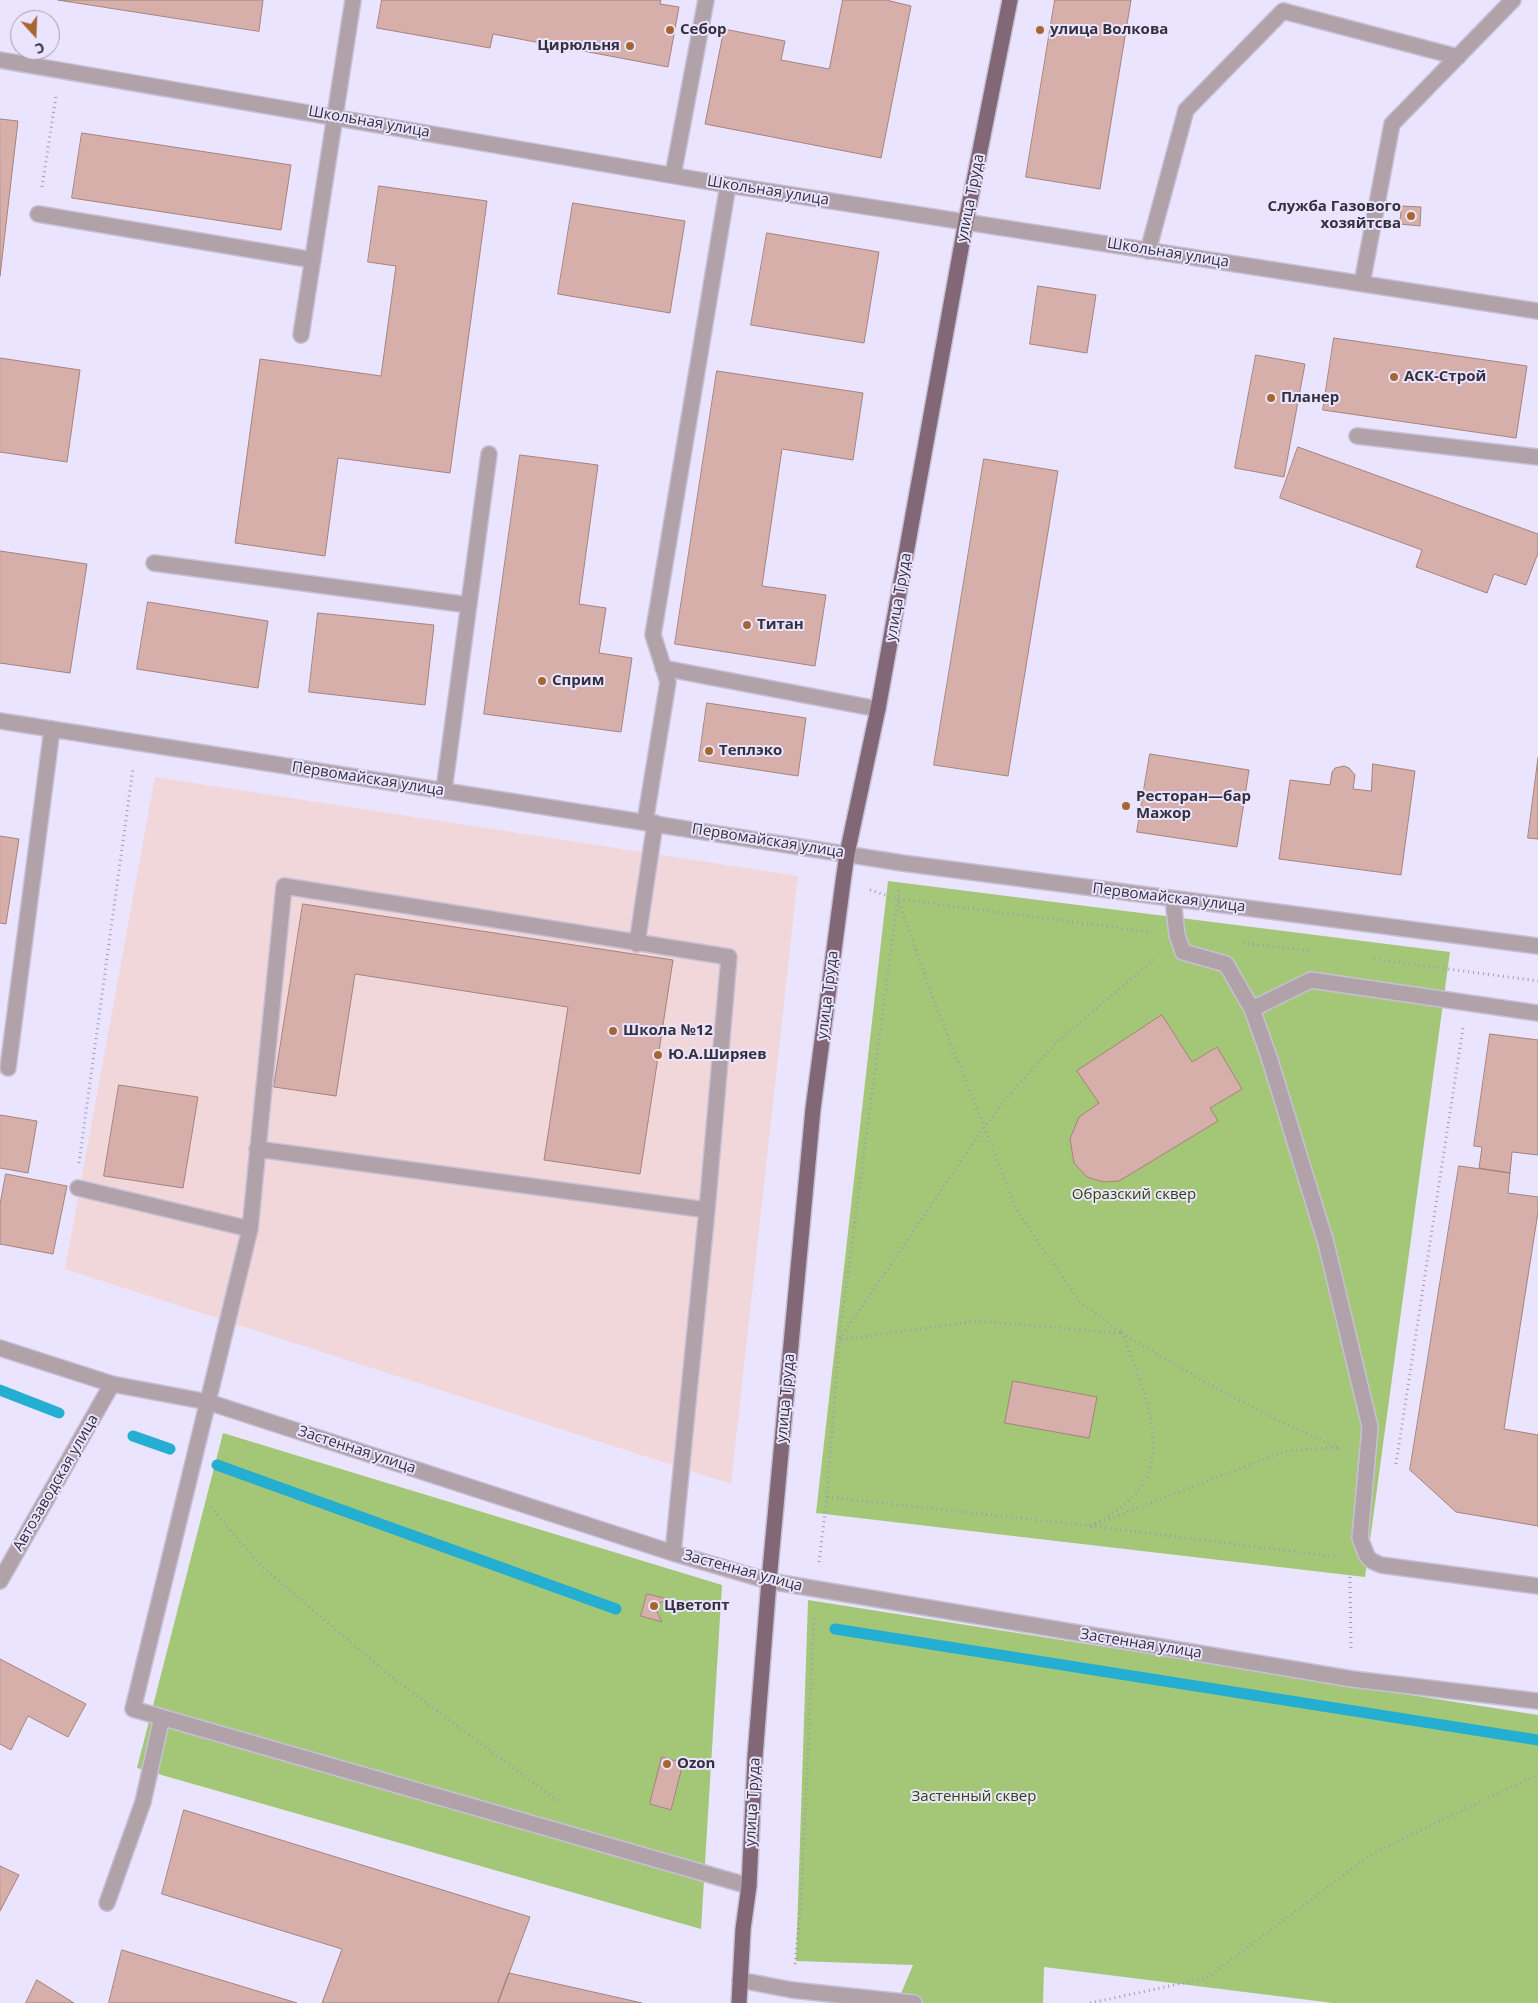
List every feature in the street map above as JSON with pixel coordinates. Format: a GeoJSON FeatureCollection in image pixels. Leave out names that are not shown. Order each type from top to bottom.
{"type":"FeatureCollection","features":[{"type":"Feature","properties":{"kind":"main road","name":"улица Труда"},"geometry":{"type":"LineString","coordinates":[[740,2003],[743,1928],[749,1886],[755,1758],[769,1581],[813,1109],[847,854],[878,709],[966,221],[1010,0]]}},
{"type":"Feature","properties":{"kind":"street"},"geometry":{"type":"LineString","coordinates":[[301,335],[353,0]]}},
{"type":"Feature","properties":{"kind":"street"},"geometry":{"type":"LineString","coordinates":[[673,176],[706,0]]}},
{"type":"Feature","properties":{"kind":"street"},"geometry":{"type":"LineString","coordinates":[[1362,283],[1392,124],[1513,0]]}},
{"type":"Feature","properties":{"kind":"street"},"geometry":{"type":"LineString","coordinates":[[1148,251],[1186,110],[1280,5],[1458,58]]}},
{"type":"Feature","properties":{"kind":"street","name":"Школьная улица"},"geometry":{"type":"LineString","coordinates":[[0,60],[728,185],[1538,311]]}},
{"type":"Feature","properties":{"kind":"street"},"geometry":{"type":"LineString","coordinates":[[638,944],[650,822],[668,682],[653,635],[728,185]]}},
{"type":"Feature","properties":{"kind":"street"},"geometry":{"type":"LineString","coordinates":[[38,214],[313,260]]}},
{"type":"Feature","properties":{"kind":"street"},"geometry":{"type":"LineString","coordinates":[[1357,436],[1538,458]]}},
{"type":"Feature","properties":{"kind":"street"},"geometry":{"type":"LineString","coordinates":[[444,790],[489,454]]}},
{"type":"Feature","properties":{"kind":"street"},"geometry":{"type":"LineString","coordinates":[[154,563],[469,605]]}},
{"type":"Feature","properties":{"kind":"street"},"geometry":{"type":"LineString","coordinates":[[663,668],[878,709]]}},
{"type":"Feature","properties":{"kind":"street","name":"Первомайская улица"},"geometry":{"type":"LineString","coordinates":[[0,721],[902,863],[1538,946]]}},
{"type":"Feature","properties":{"kind":"street"},"geometry":{"type":"LineString","coordinates":[[8,1068],[52,729]]}},
{"type":"Feature","properties":{"kind":"street"},"geometry":{"type":"LineString","coordinates":[[673,1552],[707,1210],[729,957],[638,944],[284,886],[250,1229],[133,1709],[749,1886]]}},
{"type":"Feature","properties":{"kind":"street"},"geometry":{"type":"LineString","coordinates":[[1173,898],[1178,935],[1183,952],[1226,964],[1252,1009],[1269,1057],[1326,1243],[1370,1427],[1360,1538],[1367,1556],[1372,1561],[1381,1564],[1538,1586]]}},
{"type":"Feature","properties":{"kind":"street"},"geometry":{"type":"LineString","coordinates":[[1252,1009],[1311,980],[1538,1013]]}},
{"type":"Feature","properties":{"kind":"street"},"geometry":{"type":"LineString","coordinates":[[258,1148],[707,1210]]}},
{"type":"Feature","properties":{"kind":"street"},"geometry":{"type":"LineString","coordinates":[[78,1188],[250,1229]]}},
{"type":"Feature","properties":{"kind":"street","name":"Застенная улица"},"geometry":{"type":"LineString","coordinates":[[0,1348],[112,1384],[208,1402],[673,1552],[769,1581],[1352,1679],[1538,1701]]}},
{"type":"Feature","properties":{"kind":"street","name":"Автозаводская улица"},"geometry":{"type":"LineString","coordinates":[[0,1581],[112,1384]]}},
{"type":"Feature","properties":{"kind":"street"},"geometry":{"type":"LineString","coordinates":[[107,1904],[143,1802],[162,1717]]}},
{"type":"Feature","properties":{"kind":"street"},"geometry":{"type":"LineString","coordinates":[[740,1980],[792,1990],[914,2003]]}},
{"type":"Feature","properties":{"kind":"path"},"geometry":{"type":"LineString","coordinates":[[38,214],[60,70]]}},
{"type":"Feature","properties":{"kind":"path"},"geometry":{"type":"LineString","coordinates":[[78,1188],[79,1160],[136,742]]}},
{"type":"Feature","properties":{"kind":"path"},"geometry":{"type":"LineString","coordinates":[[792,1990],[801,1900],[815,1590],[827,1497],[839,1340],[902,863]]}},
{"type":"Feature","properties":{"kind":"path"},"geometry":{"type":"LineString","coordinates":[[898,899],[931,993],[1017,1210],[1081,1303],[1122,1333],[1230,1397],[1299,1432],[1337,1448],[1346,1455]]}},
{"type":"Feature","properties":{"kind":"path"},"geometry":{"type":"LineString","coordinates":[[839,1340],[985,1126],[1014,1089],[1058,1041],[1159,956]]}},
{"type":"Feature","properties":{"kind":"path"},"geometry":{"type":"LineString","coordinates":[[1471,971],[1538,981]]}},
{"type":"Feature","properties":{"kind":"path"},"geometry":{"type":"LineString","coordinates":[[1396,1466],[1467,1003]]}},
{"type":"Feature","properties":{"kind":"path"},"geometry":{"type":"LineString","coordinates":[[839,1340],[977,1321],[1122,1333]]}},
{"type":"Feature","properties":{"kind":"path"},"geometry":{"type":"LineString","coordinates":[[1091,1526],[1127,1503],[1146,1478],[1154,1445],[1149,1408],[1122,1333]]}},
{"type":"Feature","properties":{"kind":"path"},"geometry":{"type":"LineString","coordinates":[[1091,1526],[1285,1451],[1337,1448]]}},
{"type":"Feature","properties":{"kind":"path"},"geometry":{"type":"LineString","coordinates":[[188,1480],[258,1563],[388,1674],[558,1802]]}},
{"type":"Feature","properties":{"kind":"path"},"geometry":{"type":"LineString","coordinates":[[827,1497],[1091,1526],[1381,1564]]}},
{"type":"Feature","properties":{"kind":"path"},"geometry":{"type":"LineString","coordinates":[[1350,1559],[1352,1679]]}},
{"type":"Feature","properties":{"kind":"path"},"geometry":{"type":"LineString","coordinates":[[1090,2003],[1207,1978],[1372,1854],[1538,1774]]}},
{"type":"Feature","properties":{"kind":"shaded area"},"geometry":{"type":"Polygon","coordinates":[[[155,777],[798,876],[731,1484],[65,1269],[155,777]]]}},
{"type":"Feature","properties":{"kind":"green space","name":"Образский сквер"},"geometry":{"type":"Polygon","coordinates":[[[888,881],[1450,952],[1365,1577],[816,1513],[888,881]]]}},
{"type":"Feature","properties":{"kind":"green space"},"geometry":{"type":"Polygon","coordinates":[[[223,1433],[722,1585],[701,1929],[137,1768],[223,1433]]]}},
{"type":"Feature","properties":{"kind":"green space","name":"Застенный сквер"},"geometry":{"type":"Polygon","coordinates":[[[808,1600],[1538,1715],[1538,2003],[1333,2003],[1044,1967],[1043,2003],[897,2003],[913,1965],[796,1961],[808,1600]]]}},
{"type":"Feature","properties":{"kind":"building"},"geometry":{"type":"Polygon","coordinates":[[[58,0],[263,0],[259,31],[58,0]]]}},
{"type":"Feature","properties":{"kind":"building"},"geometry":{"type":"Polygon","coordinates":[[[382,0],[661,0],[660,4],[679,7],[668,67],[493,34],[490,48],[377,28],[382,0]]]}},
{"type":"Feature","properties":{"kind":"building"},"geometry":{"type":"Polygon","coordinates":[[[843,0],[886,0],[911,6],[881,158],[705,124],[724,29],[785,41],[781,60],[829,69],[843,0]]]}},
{"type":"Feature","properties":{"kind":"building"},"geometry":{"type":"Polygon","coordinates":[[[1055,0],[1131,0],[1100,189],[1026,177],[1055,0]]]}},
{"type":"Feature","properties":{"kind":"building"},"geometry":{"type":"Polygon","coordinates":[[[0,119],[18,121],[0,276],[0,119]]]}},
{"type":"Feature","properties":{"kind":"building"},"geometry":{"type":"Polygon","coordinates":[[[82,133],[291,165],[281,230],[72,198],[82,133]]]}},
{"type":"Feature","properties":{"kind":"building"},"geometry":{"type":"Polygon","coordinates":[[[379,186],[487,201],[450,473],[338,458],[325,556],[235,543],[260,359],[381,376],[396,266],[368,262],[379,186]]]}},
{"type":"Feature","properties":{"kind":"building"},"geometry":{"type":"Polygon","coordinates":[[[573,203],[685,221],[670,313],[558,294],[573,203]]]}},
{"type":"Feature","properties":{"kind":"building","name":"Служба Газового хозяйтсва"},"geometry":{"type":"Polygon","coordinates":[[[1402,206],[1421,207],[1420,226],[1400,224],[1402,206]]]}},
{"type":"Feature","properties":{"kind":"building"},"geometry":{"type":"Polygon","coordinates":[[[767,233],[879,252],[864,343],[751,325],[767,233]]]}},
{"type":"Feature","properties":{"kind":"building"},"geometry":{"type":"Polygon","coordinates":[[[1038,286],[1096,295],[1087,353],[1030,344],[1038,286]]]}},
{"type":"Feature","properties":{"kind":"building"},"geometry":{"type":"Polygon","coordinates":[[[1334,338],[1527,366],[1516,438],[1323,410],[1334,338]]]}},
{"type":"Feature","properties":{"kind":"building"},"geometry":{"type":"Polygon","coordinates":[[[1256,355],[1305,364],[1284,477],[1235,468],[1256,355]]]}},
{"type":"Feature","properties":{"kind":"building"},"geometry":{"type":"Polygon","coordinates":[[[0,358],[80,370],[67,462],[0,452],[0,358]]]}},
{"type":"Feature","properties":{"kind":"building"},"geometry":{"type":"Polygon","coordinates":[[[717,371],[863,393],[853,460],[782,449],[762,586],[826,595],[815,666],[675,644],[717,371]]]}},
{"type":"Feature","properties":{"kind":"building"},"geometry":{"type":"Polygon","coordinates":[[[1298,447],[1538,534],[1538,553],[1526,585],[1494,574],[1487,593],[1416,567],[1422,550],[1280,498],[1298,447]]]}},
{"type":"Feature","properties":{"kind":"building"},"geometry":{"type":"Polygon","coordinates":[[[520,455],[598,465],[579,604],[606,608],[599,653],[632,658],[621,732],[484,714],[520,455]]]}},
{"type":"Feature","properties":{"kind":"building"},"geometry":{"type":"Polygon","coordinates":[[[984,459],[1058,471],[1008,776],[934,765],[984,459]]]}},
{"type":"Feature","properties":{"kind":"building"},"geometry":{"type":"Polygon","coordinates":[[[0,551],[87,564],[70,673],[0,663],[0,551]]]}},
{"type":"Feature","properties":{"kind":"building"},"geometry":{"type":"Polygon","coordinates":[[[148,602],[268,621],[258,688],[137,669],[148,602]]]}},
{"type":"Feature","properties":{"kind":"building"},"geometry":{"type":"Polygon","coordinates":[[[318,613],[434,625],[425,705],[309,692],[318,613]]]}},
{"type":"Feature","properties":{"kind":"building"},"geometry":{"type":"Polygon","coordinates":[[[707,703],[806,718],[798,776],[699,761],[707,703]]]}},
{"type":"Feature","properties":{"kind":"building"},"geometry":{"type":"Polygon","coordinates":[[[1150,754],[1249,770],[1237,847],[1137,832],[1150,754]]]}},
{"type":"Feature","properties":{"kind":"building"},"geometry":{"type":"Polygon","coordinates":[[[1538,758],[1538,839],[1528,838],[1538,758]]]}},
{"type":"Feature","properties":{"kind":"building"},"geometry":{"type":"Polygon","coordinates":[[[1373,764],[1415,771],[1401,875],[1279,859],[1290,780],[1330,785],[1332,772],[1335,768],[1344,766],[1349,768],[1355,775],[1353,789],[1371,791],[1373,764]]]}},
{"type":"Feature","properties":{"kind":"building"},"geometry":{"type":"Polygon","coordinates":[[[0,836],[19,839],[6,924],[0,923],[0,836]]]}},
{"type":"Feature","properties":{"kind":"building","name":"Школа №12"},"geometry":{"type":"Polygon","coordinates":[[[303,904],[673,960],[640,1174],[544,1160],[568,1007],[355,974],[336,1096],[274,1087],[303,904]]]}},
{"type":"Feature","properties":{"kind":"building"},"geometry":{"type":"Polygon","coordinates":[[[1162,1015],[1192,1062],[1217,1047],[1242,1089],[1210,1108],[1218,1121],[1119,1181],[1103,1182],[1087,1177],[1074,1163],[1070,1139],[1079,1117],[1099,1103],[1077,1071],[1162,1015]]]}},
{"type":"Feature","properties":{"kind":"building"},"geometry":{"type":"Polygon","coordinates":[[[1490,1034],[1538,1040],[1538,1155],[1512,1152],[1510,1173],[1479,1168],[1482,1147],[1474,1146],[1490,1034]]]}},
{"type":"Feature","properties":{"kind":"building"},"geometry":{"type":"Polygon","coordinates":[[[119,1085],[198,1097],[183,1188],[104,1176],[119,1085]]]}},
{"type":"Feature","properties":{"kind":"building"},"geometry":{"type":"Polygon","coordinates":[[[0,1115],[37,1121],[28,1173],[0,1168],[0,1115]]]}},
{"type":"Feature","properties":{"kind":"building"},"geometry":{"type":"Polygon","coordinates":[[[1459,1166],[1510,1173],[1508,1193],[1538,1197],[1538,1212],[1504,1429],[1538,1435],[1538,1526],[1456,1512],[1410,1470],[1459,1166]]]}},
{"type":"Feature","properties":{"kind":"building"},"geometry":{"type":"Polygon","coordinates":[[[6,1174],[67,1186],[53,1254],[0,1244],[0,1205],[6,1174]]]}},
{"type":"Feature","properties":{"kind":"building"},"geometry":{"type":"Polygon","coordinates":[[[1013,1381],[1097,1397],[1089,1438],[1005,1423],[1013,1381]]]}},
{"type":"Feature","properties":{"kind":"building"},"geometry":{"type":"Polygon","coordinates":[[[647,1594],[668,1599],[654,1606],[662,1622],[641,1616],[647,1594]]]}},
{"type":"Feature","properties":{"kind":"building"},"geometry":{"type":"Polygon","coordinates":[[[0,1659],[86,1704],[68,1737],[28,1716],[11,1750],[0,1744],[0,1659]]]}},
{"type":"Feature","properties":{"kind":"building"},"geometry":{"type":"Polygon","coordinates":[[[662,1757],[683,1763],[671,1810],[650,1804],[662,1757]]]}},
{"type":"Feature","properties":{"kind":"building"},"geometry":{"type":"Polygon","coordinates":[[[184,1810],[530,1917],[498,2003],[322,2003],[342,1949],[162,1894],[184,1810]]]}},
{"type":"Feature","properties":{"kind":"building"},"geometry":{"type":"Polygon","coordinates":[[[0,1866],[19,1875],[0,1911],[0,1866]]]}},
{"type":"Feature","properties":{"kind":"building"},"geometry":{"type":"Polygon","coordinates":[[[122,1950],[297,2003],[109,2003],[122,1950]]]}},
{"type":"Feature","properties":{"kind":"building"},"geometry":{"type":"Polygon","coordinates":[[[509,1973],[642,2003],[498,2003],[509,1973]]]}},
{"type":"Feature","properties":{"kind":"building"},"geometry":{"type":"Polygon","coordinates":[[[37,1980],[74,2003],[26,2003],[37,1980]]]}},
{"type":"Feature","properties":{"kind":"waterway"},"geometry":{"type":"LineString","coordinates":[[0,1390],[59,1413]]}},
{"type":"Feature","properties":{"kind":"waterway"},"geometry":{"type":"LineString","coordinates":[[133,1436],[170,1449]]}},
{"type":"Feature","properties":{"kind":"waterway"},"geometry":{"type":"LineString","coordinates":[[217,1465],[616,1609]]}},
{"type":"Feature","properties":{"kind":"waterway"},"geometry":{"type":"LineString","coordinates":[[835,1629],[1538,1740]]}},
{"type":"Feature","properties":{"kind":"place","name":"Себор"},"geometry":{"type":"Point","coordinates":[670,30]}},
{"type":"Feature","properties":{"kind":"place","name":"улица Волкова"},"geometry":{"type":"Point","coordinates":[1040,30]}},
{"type":"Feature","properties":{"kind":"place","name":"Цирюльня"},"geometry":{"type":"Point","coordinates":[630,46]}},
{"type":"Feature","properties":{"kind":"place","name":"Служба Газового хозяйтсва"},"geometry":{"type":"Point","coordinates":[1411,216]}},
{"type":"Feature","properties":{"kind":"place","name":"АСК-Строй"},"geometry":{"type":"Point","coordinates":[1394,377]}},
{"type":"Feature","properties":{"kind":"place","name":"Планер"},"geometry":{"type":"Point","coordinates":[1271,398]}},
{"type":"Feature","properties":{"kind":"place","name":"Титан"},"geometry":{"type":"Point","coordinates":[747,625]}},
{"type":"Feature","properties":{"kind":"place","name":"Сприм"},"geometry":{"type":"Point","coordinates":[542,681]}},
{"type":"Feature","properties":{"kind":"place","name":"Теплэко"},"geometry":{"type":"Point","coordinates":[709,751]}},
{"type":"Feature","properties":{"kind":"place","name":"Ресторан—бар Мажор"},"geometry":{"type":"Point","coordinates":[1126,806]}},
{"type":"Feature","properties":{"kind":"place","name":"Школа №12"},"geometry":{"type":"Point","coordinates":[613,1031]}},
{"type":"Feature","properties":{"kind":"place","name":"Ю.А.Ширяев"},"geometry":{"type":"Point","coordinates":[658,1055]}},
{"type":"Feature","properties":{"kind":"place","name":"Цветопт"},"geometry":{"type":"Point","coordinates":[654,1606]}},
{"type":"Feature","properties":{"kind":"place","name":"Ozon"},"geometry":{"type":"Point","coordinates":[667,1764]}}]}
